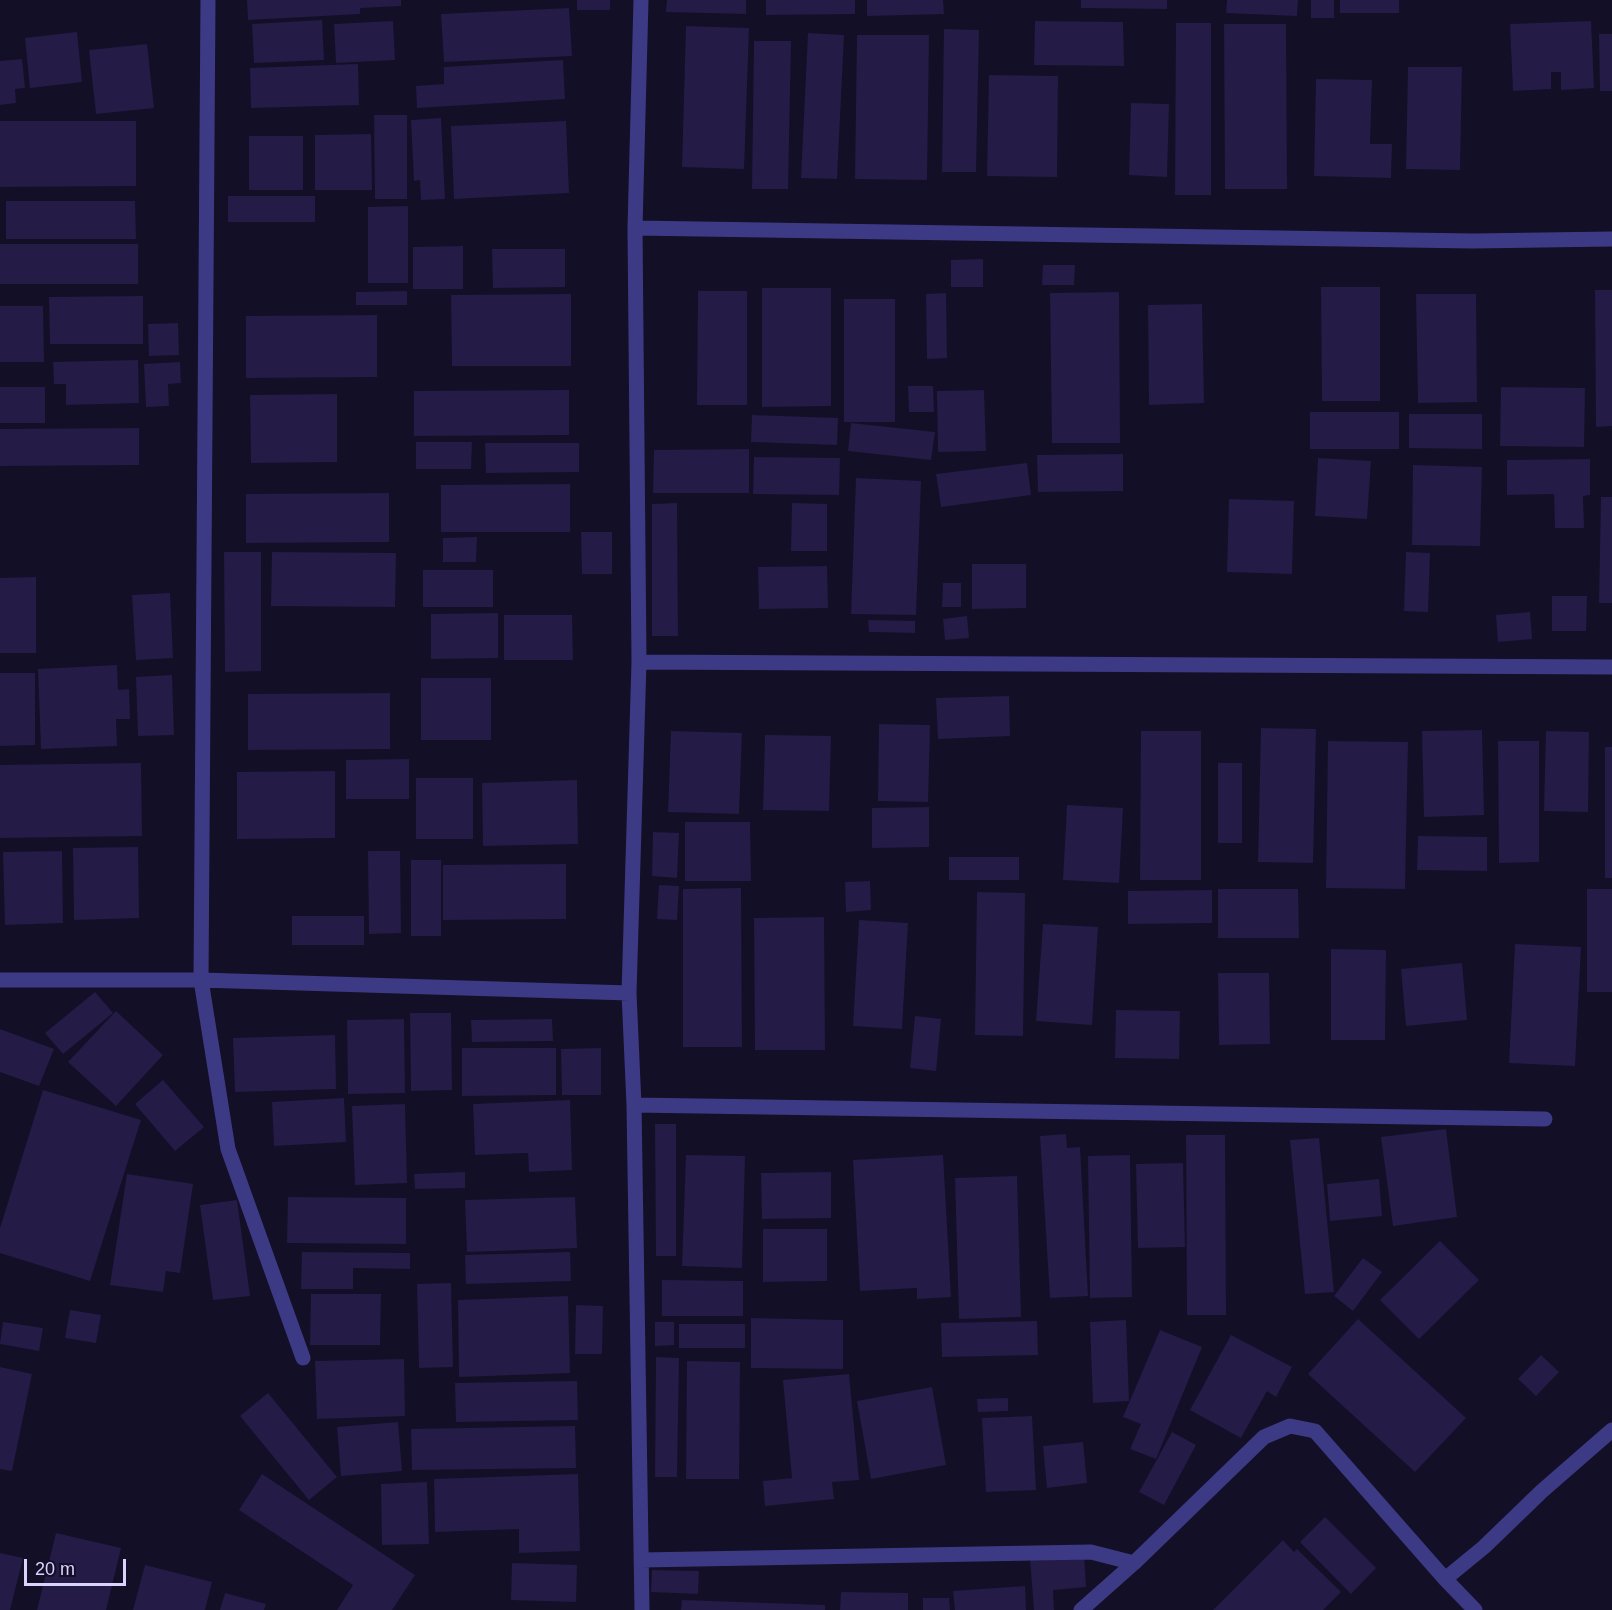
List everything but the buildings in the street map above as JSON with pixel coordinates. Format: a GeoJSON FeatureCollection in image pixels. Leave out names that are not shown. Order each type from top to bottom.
{"type":"FeatureCollection","features":[{"type":"Feature","properties":{"kind":"street"},"geometry":{"type":"LineString","coordinates":[[208,0],[201,980],[228,1149],[303,1358]]}},
{"type":"Feature","properties":{"kind":"street"},"geometry":{"type":"LineString","coordinates":[[641,0],[635,228],[639,662],[629,993],[634,1105],[642,1610]]}},
{"type":"Feature","properties":{"kind":"street"},"geometry":{"type":"LineString","coordinates":[[635,228],[1473,241],[1612,239]]}},
{"type":"Feature","properties":{"kind":"street"},"geometry":{"type":"LineString","coordinates":[[639,662],[1612,667]]}},
{"type":"Feature","properties":{"kind":"street"},"geometry":{"type":"LineString","coordinates":[[0,980],[201,980],[629,993]]}},
{"type":"Feature","properties":{"kind":"street"},"geometry":{"type":"LineString","coordinates":[[634,1105],[1545,1119]]}},
{"type":"Feature","properties":{"kind":"street"},"geometry":{"type":"LineString","coordinates":[[1081,1610],[1134,1563],[1264,1437],[1290,1426],[1315,1431],[1475,1610]]}},
{"type":"Feature","properties":{"kind":"street"},"geometry":{"type":"LineString","coordinates":[[1445,1579],[1484,1547],[1542,1491],[1612,1430]]}},
{"type":"Feature","properties":{"kind":"street"},"geometry":{"type":"LineString","coordinates":[[641,1560],[1091,1552],[1134,1563]]}}]}
